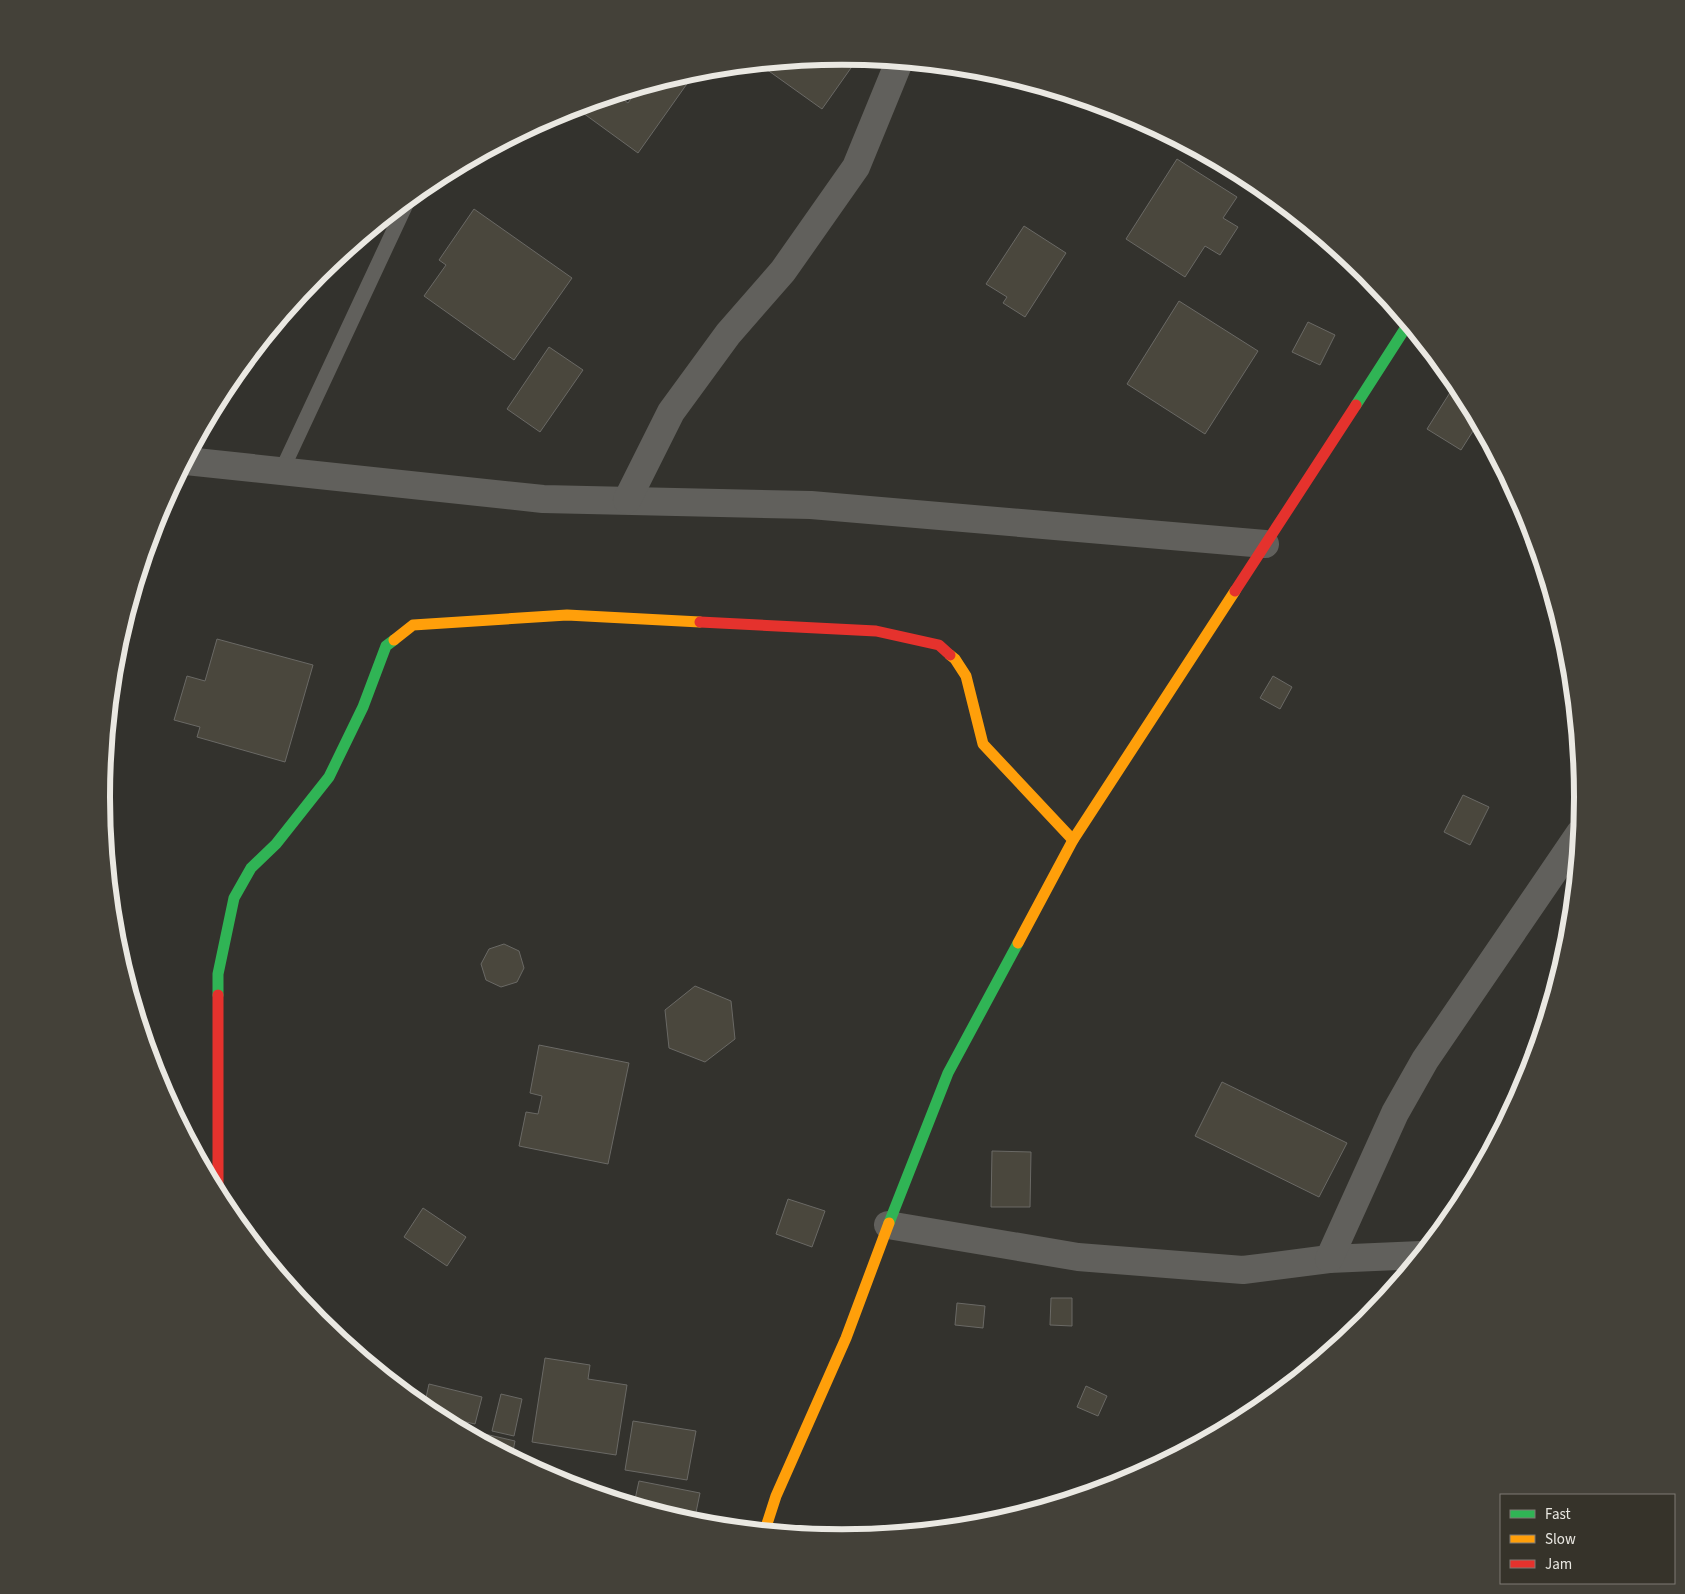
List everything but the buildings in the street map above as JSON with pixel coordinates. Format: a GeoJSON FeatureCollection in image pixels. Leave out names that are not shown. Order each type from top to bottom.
{"type":"FeatureCollection","features":[{"type":"Feature","properties":{"kind":"street"},"geometry":{"type":"LineString","coordinates":[[627,500],[671,412],[728,334],[783,271],[856,167],[897,68]]}},
{"type":"Feature","properties":{"kind":"street"},"geometry":{"type":"LineString","coordinates":[[767,1525],[776,1496],[846,1338],[948,1073],[1072,840],[1255,562],[1405,329]]}},
{"type":"Feature","properties":{"kind":"street"},"geometry":{"type":"LineString","coordinates":[[192,463],[543,499],[810,505],[1265,544]]}},
{"type":"Feature","properties":{"kind":"street"},"geometry":{"type":"LineString","coordinates":[[218,1178],[218,974],[234,898],[252,868],[276,844],[329,777],[364,707],[386,646],[413,625],[568,615],[876,631],[939,645],[954,659],[966,676],[983,744],[1072,840]]}},
{"type":"Feature","properties":{"kind":"street"},"geometry":{"type":"LineString","coordinates":[[1329,1259],[1395,1112],[1425,1060],[1573,844]]}},
{"type":"Feature","properties":{"kind":"street"},"geometry":{"type":"LineString","coordinates":[[888,1225],[1078,1257],[1243,1270],[1329,1259],[1413,1255]]}},
{"type":"Feature","properties":{"kind":"lane"},"geometry":{"type":"LineString","coordinates":[[281,472],[402,212]]}},
{"type":"Feature","properties":{"kind":"traffic: fast"},"geometry":{"type":"LineString","coordinates":[[1356,405],[1405,329]]}},
{"type":"Feature","properties":{"kind":"traffic: fast"},"geometry":{"type":"LineString","coordinates":[[218,995],[218,974],[234,898],[251,868],[276,844],[329,777],[363,707],[386,646],[394,640]]}},
{"type":"Feature","properties":{"kind":"traffic: fast"},"geometry":{"type":"LineString","coordinates":[[889,1223],[948,1073],[1018,943]]}},
{"type":"Feature","properties":{"kind":"traffic: slow"},"geometry":{"type":"LineString","coordinates":[[1018,943],[1073,840],[1235,591]]}},
{"type":"Feature","properties":{"kind":"traffic: slow"},"geometry":{"type":"LineString","coordinates":[[394,640],[413,625],[567,615],[700,622]]}},
{"type":"Feature","properties":{"kind":"traffic: slow"},"geometry":{"type":"LineString","coordinates":[[950,655],[955,659],[966,676],[983,744],[1073,840]]}},
{"type":"Feature","properties":{"kind":"traffic: slow"},"geometry":{"type":"LineString","coordinates":[[767,1525],[776,1496],[846,1338],[889,1223]]}},
{"type":"Feature","properties":{"kind":"traffic: jam"},"geometry":{"type":"LineString","coordinates":[[1235,591],[1356,405]]}},
{"type":"Feature","properties":{"kind":"traffic: jam"},"geometry":{"type":"LineString","coordinates":[[700,622],[876,631],[939,645],[950,655]]}},
{"type":"Feature","properties":{"kind":"traffic: jam"},"geometry":{"type":"LineString","coordinates":[[218,995],[218,1178]]}}]}
